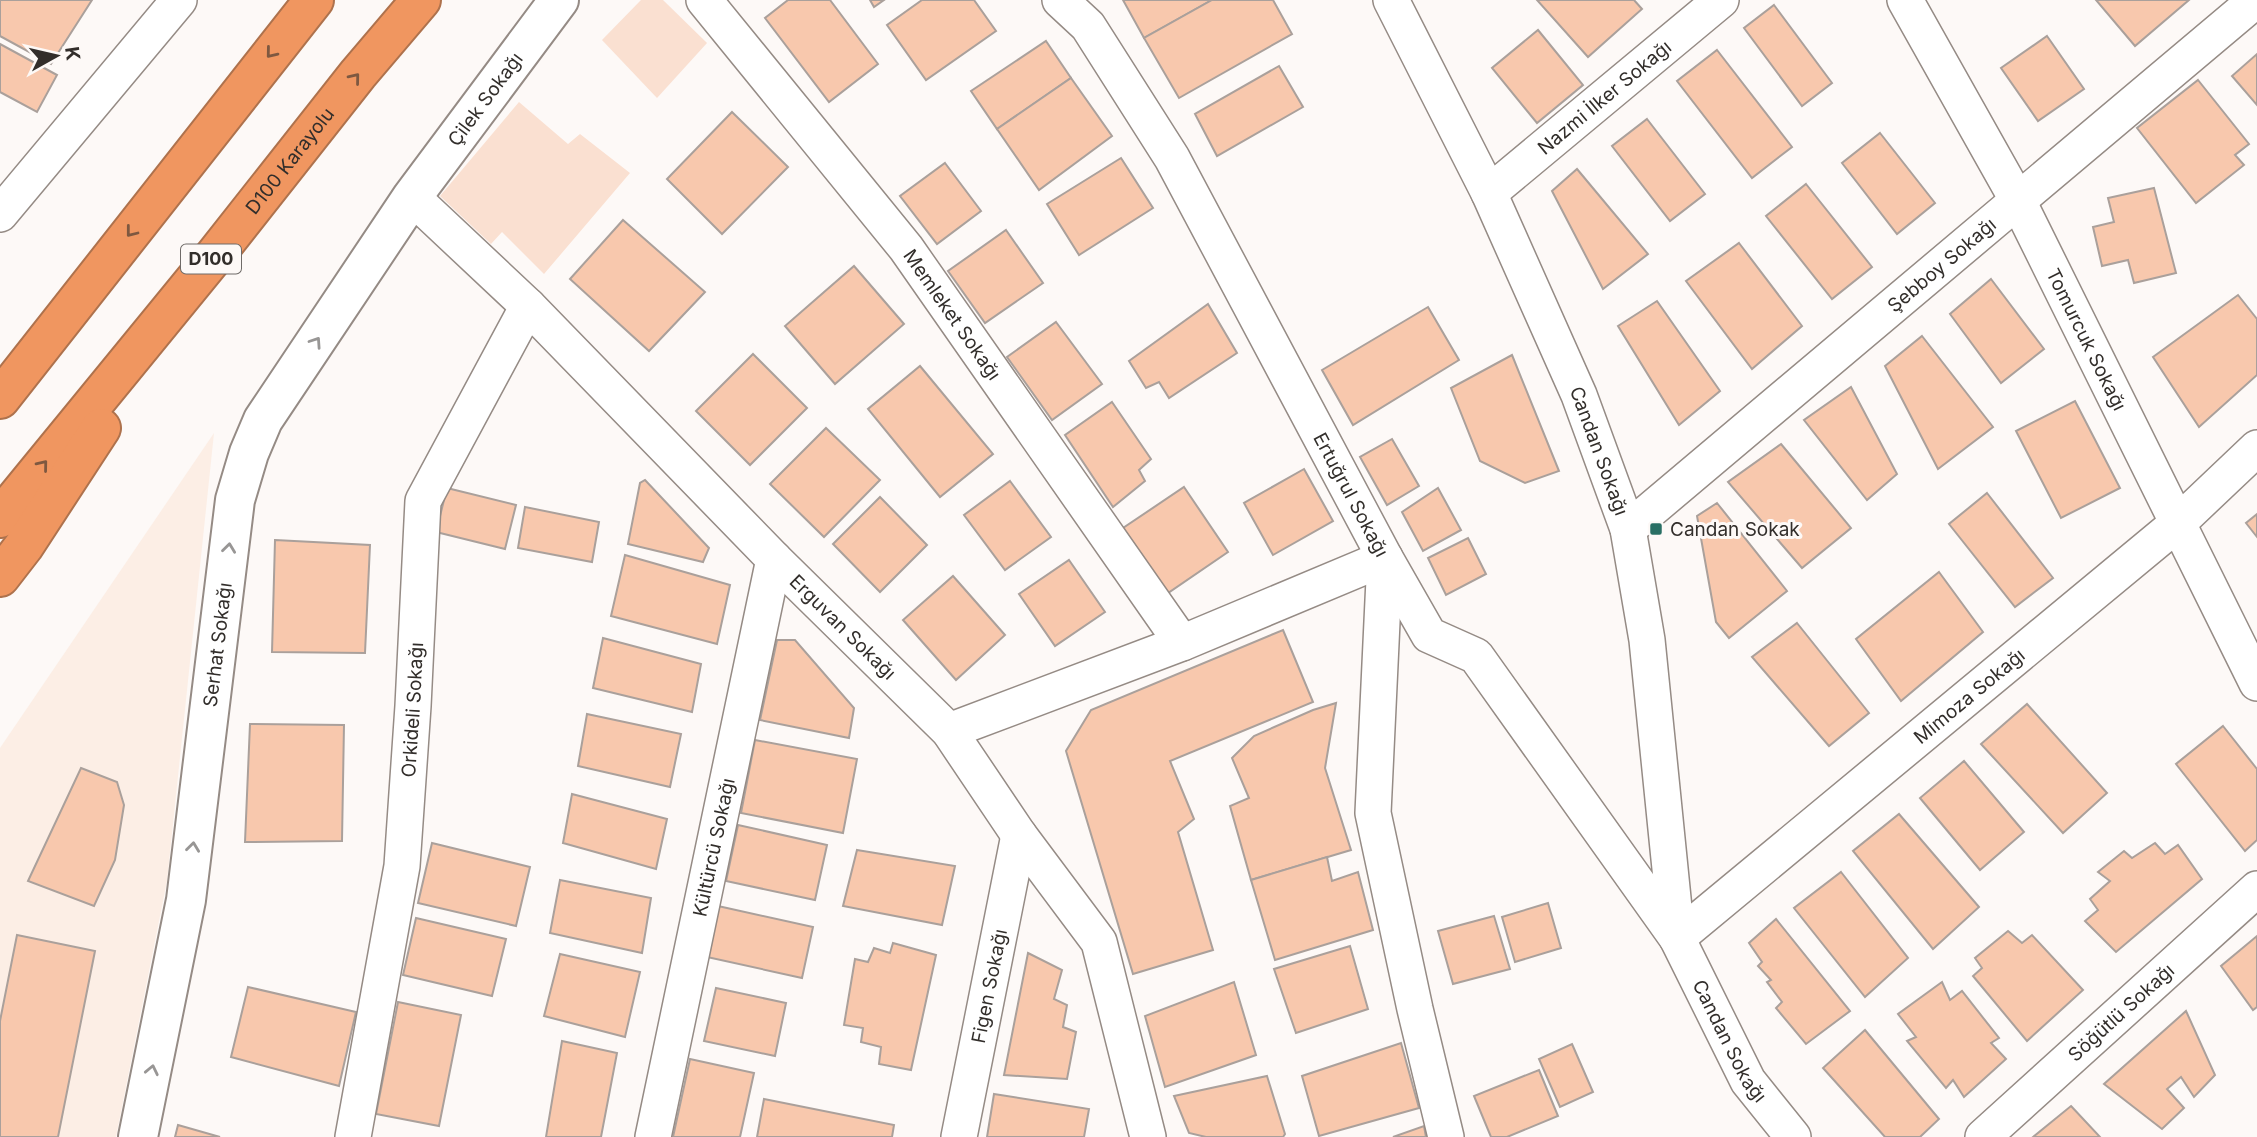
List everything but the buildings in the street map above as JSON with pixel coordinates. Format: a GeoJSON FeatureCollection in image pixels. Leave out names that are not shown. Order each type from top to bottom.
{"type":"FeatureCollection","features":[{"type":"Feature","properties":{"kind":"highway"},"geometry":{"type":"LineString","coordinates":[[0,400],[314,0]]}},
{"type":"Feature","properties":{"kind":"highway","name":"D100 Karayolu"},"geometry":{"type":"LineString","coordinates":[[0,518],[216,254],[358,74],[421,0]]}},
{"type":"Feature","properties":{"kind":"highway"},"geometry":{"type":"LineString","coordinates":[[0,577],[24,546],[216,254]]}},
{"type":"Feature","properties":{"kind":"main road","name":"Çilek Sokağı"},"geometry":{"type":"LineString","coordinates":[[412,197],[559,0]]}},
{"type":"Feature","properties":{"kind":"main road","name":"Serhat Sokağı"},"geometry":{"type":"LineString","coordinates":[[138,1137],[186,900],[235,500],[248,453],[263,420],[412,197]]}},
{"type":"Feature","properties":{"kind":"street"},"geometry":{"type":"LineString","coordinates":[[0,214],[179,0]]}},
{"type":"Feature","properties":{"kind":"street","name":"Memleket Sokağı"},"geometry":{"type":"LineString","coordinates":[[704,0],[906,248],[1182,643]]}},
{"type":"Feature","properties":{"kind":"street","name":"Ertuğrul Sokağı"},"geometry":{"type":"LineString","coordinates":[[1060,0],[1088,26],[1172,158],[1385,558],[1373,813],[1415,1009],[1446,1137]]}},
{"type":"Feature","properties":{"kind":"street","name":"Candan Sokağı"},"geometry":{"type":"LineString","coordinates":[[1391,0],[1489,193],[1579,395],[1628,529],[1647,640],[1677,938]]}},
{"type":"Feature","properties":{"kind":"street","name":"Nazmi İlker Sokağı"},"geometry":{"type":"LineString","coordinates":[[1489,193],[1721,0]]}},
{"type":"Feature","properties":{"kind":"street","name":"Tomurcuk Sokağı"},"geometry":{"type":"LineString","coordinates":[[1905,0],[2018,201],[2257,683]]}},
{"type":"Feature","properties":{"kind":"street","name":"Şebboy Sokağı"},"geometry":{"type":"LineString","coordinates":[[1628,529],[2256,0]]}},
{"type":"Feature","properties":{"kind":"street","name":"Erguvan Sokağı"},"geometry":{"type":"LineString","coordinates":[[412,197],[528,306],[774,559],[949,731],[1019,835],[1099,942],[1148,1137]]}},
{"type":"Feature","properties":{"kind":"street","name":"Orkideli Sokağı"},"geometry":{"type":"LineString","coordinates":[[353,1137],[402,866],[423,501],[528,306]]}},
{"type":"Feature","properties":{"kind":"street","name":"Mimoza Sokağı"},"geometry":{"type":"LineString","coordinates":[[1677,938],[2178,523],[2257,448]]}},
{"type":"Feature","properties":{"kind":"street"},"geometry":{"type":"LineString","coordinates":[[949,731],[1182,643],[1385,558]]}},
{"type":"Feature","properties":{"kind":"street","name":"Candan Sokağı"},"geometry":{"type":"LineString","coordinates":[[1385,558],[1429,635],[1476,656],[1677,938],[1748,1081],[1793,1137]]}},
{"type":"Feature","properties":{"kind":"street","name":"Kültürcü Sokağı"},"geometry":{"type":"LineString","coordinates":[[653,1137],[774,559]]}},
{"type":"Feature","properties":{"kind":"street","name":"Figen Sokağı"},"geometry":{"type":"LineString","coordinates":[[959,1137],[1019,835]]}},
{"type":"Feature","properties":{"kind":"street","name":"Söğütlü Sokağı"},"geometry":{"type":"LineString","coordinates":[[1983,1137],[2257,889]]}},
{"type":"Feature","properties":{"kind":"shaded area"},"geometry":{"type":"Polygon","coordinates":[[[641,0],[663,0],[707,43],[657,98],[602,40],[641,0]]]}},
{"type":"Feature","properties":{"kind":"shaded area"},"geometry":{"type":"Polygon","coordinates":[[[519,102],[568,144],[580,134],[630,173],[544,274],[502,232],[491,244],[440,196],[519,102]]]}},
{"type":"Feature","properties":{"kind":"shaded area"},"geometry":{"type":"Polygon","coordinates":[[[214,433],[167,881],[116,1137],[0,1137],[0,748],[214,433]]]}},
{"type":"Feature","properties":{"kind":"place","name":"Candan Sokak"},"geometry":{"type":"Point","coordinates":[1656,529]}}]}
